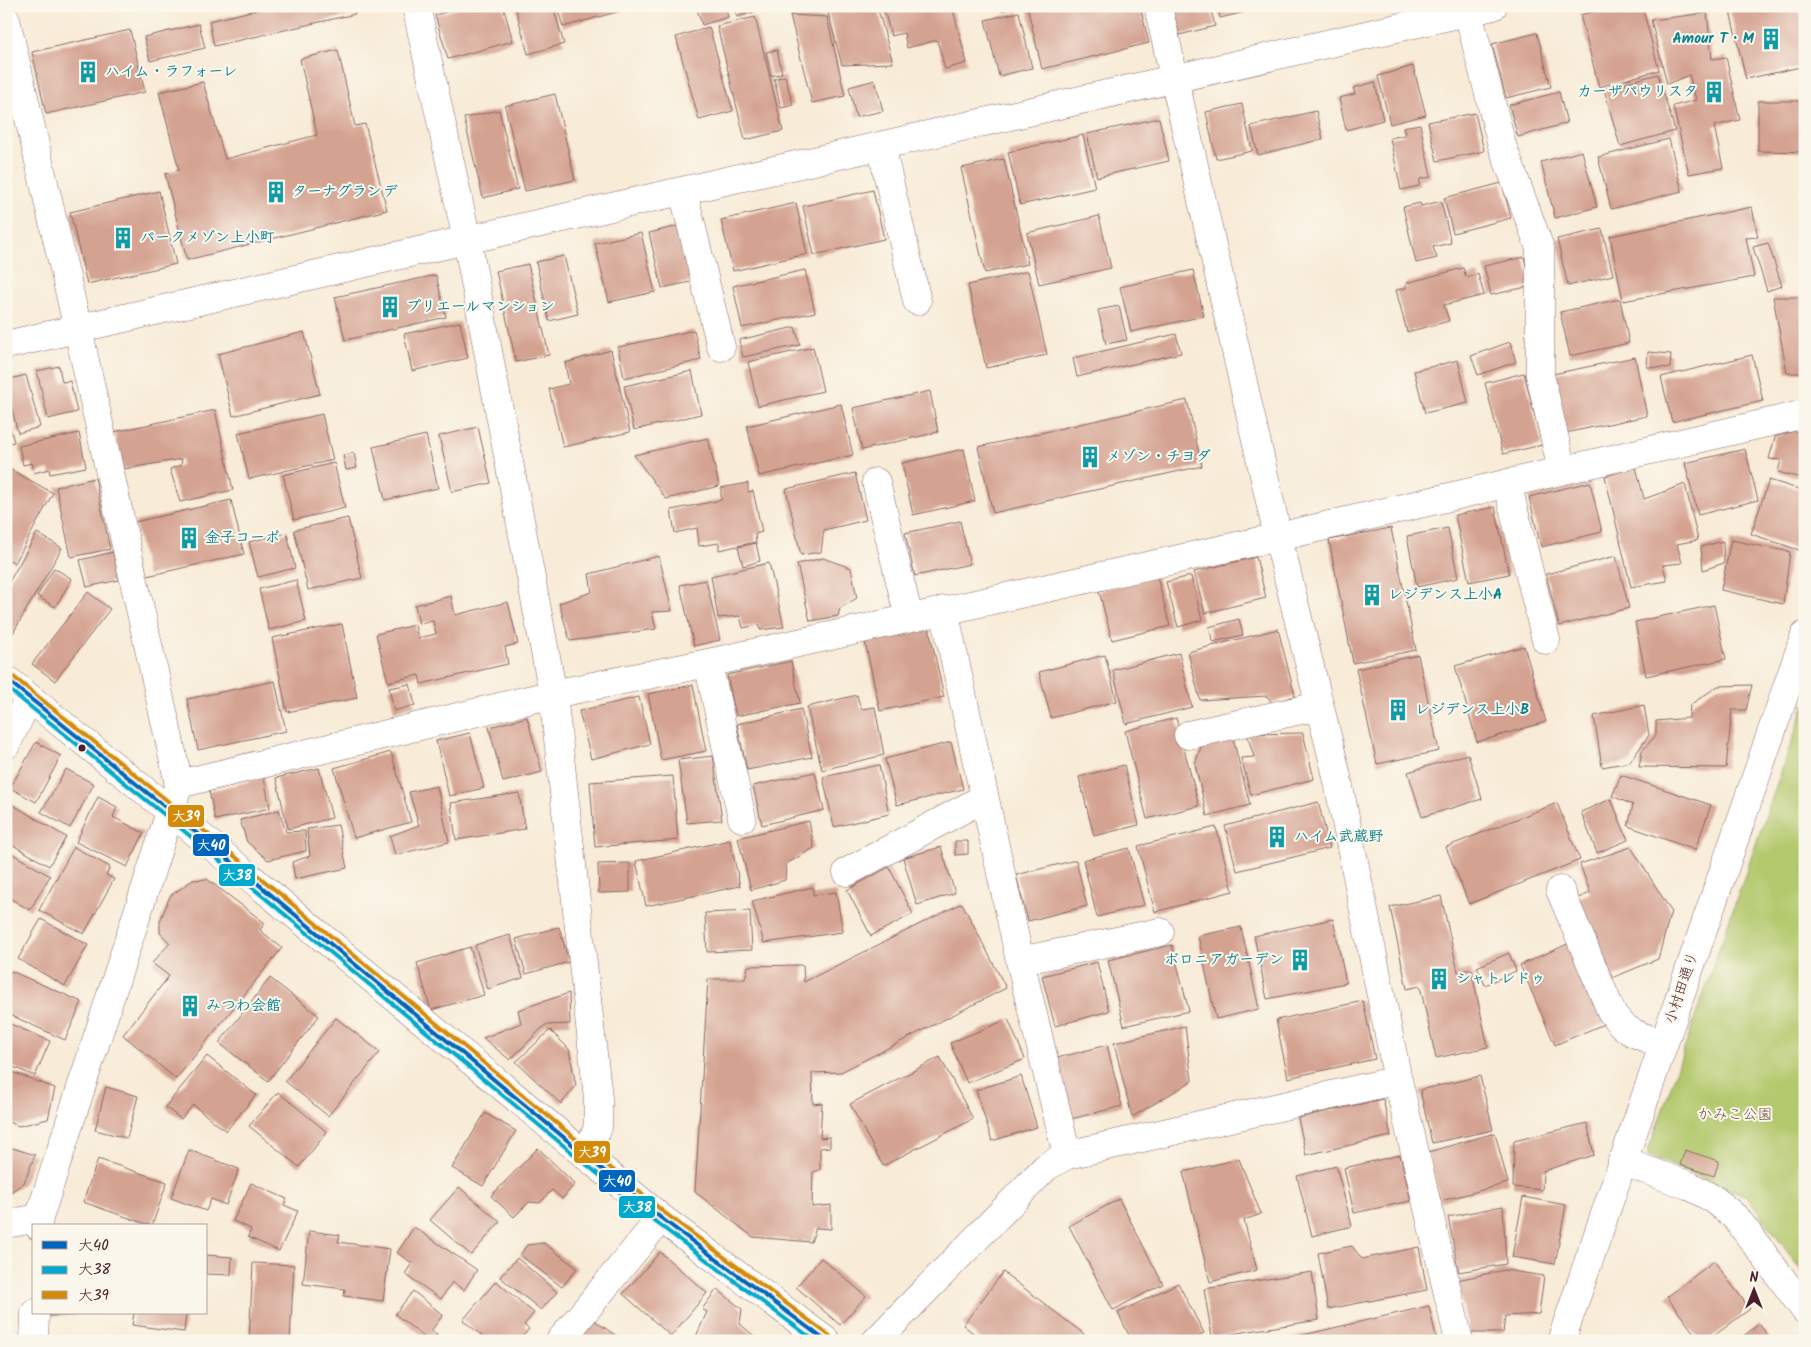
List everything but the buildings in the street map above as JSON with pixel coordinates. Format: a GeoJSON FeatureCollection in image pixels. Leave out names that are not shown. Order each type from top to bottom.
{"type":"FeatureCollection","features":[{"type":"Feature","properties":{"kind":"street"},"geometry":{"type":"LineString","coordinates":[[416,6],[467,240],[553,694],[598,1098],[598,1127],[586,1156]]}},
{"type":"Feature","properties":{"kind":"street"},"geometry":{"type":"LineString","coordinates":[[1158,6],[1278,537],[1336,772],[1398,1080],[1459,1341]]}},
{"type":"Feature","properties":{"kind":"street"},"geometry":{"type":"LineString","coordinates":[[6,346],[78,328],[1174,80],[1419,15],[1481,9],[1502,145],[1540,248],[1540,375],[1562,470]]}},
{"type":"Feature","properties":{"kind":"street"},"geometry":{"type":"LineString","coordinates":[[6,20],[78,328],[179,784],[39,1222],[6,1224]]}},
{"type":"Feature","properties":{"kind":"street"},"geometry":{"type":"LineString","coordinates":[[882,146],[917,301]]}},
{"type":"Feature","properties":{"kind":"street"},"geometry":{"type":"LineString","coordinates":[[683,191],[721,347]]}},
{"type":"Feature","properties":{"kind":"street"},"geometry":{"type":"LineString","coordinates":[[179,784],[553,694],[708,663],[1278,537],[1805,414]]}},
{"type":"Feature","properties":{"kind":"street"},"geometry":{"type":"LineString","coordinates":[[876,482],[909,618]]}},
{"type":"Feature","properties":{"kind":"street"},"geometry":{"type":"LineString","coordinates":[[1507,483],[1546,640]]}},
{"type":"Feature","properties":{"kind":"street"},"geometry":{"type":"LineString","coordinates":[[944,610],[1020,961],[1067,1155]]}},
{"type":"Feature","properties":{"kind":"street","name":"小村田通り"},"geometry":{"type":"LineString","coordinates":[[1561,1341],[1805,635]]}},
{"type":"Feature","properties":{"kind":"street"},"geometry":{"type":"LineString","coordinates":[[708,663],[742,818]]}},
{"type":"Feature","properties":{"kind":"street"},"geometry":{"type":"LineString","coordinates":[[6,679],[170,811],[661,1218],[826,1341]]}},
{"type":"Feature","properties":{"kind":"street"},"geometry":{"type":"LineString","coordinates":[[6,745],[29,698]]}},
{"type":"Feature","properties":{"kind":"street"},"geometry":{"type":"LineString","coordinates":[[1188,734],[1320,706]]}},
{"type":"Feature","properties":{"kind":"street"},"geometry":{"type":"LineString","coordinates":[[847,872],[984,798]]}},
{"type":"Feature","properties":{"kind":"street"},"geometry":{"type":"LineString","coordinates":[[1560,890],[1616,1019],[1625,1029],[1663,1044]]}},
{"type":"Feature","properties":{"kind":"street"},"geometry":{"type":"LineString","coordinates":[[1020,961],[1160,932]]}},
{"type":"Feature","properties":{"kind":"street"},"geometry":{"type":"LineString","coordinates":[[876,1341],[1046,1166],[1067,1155],[1398,1080]]}},
{"type":"Feature","properties":{"kind":"street"},"geometry":{"type":"LineString","coordinates":[[1622,1161],[1690,1186],[1715,1200],[1738,1219],[1805,1310]]}},
{"type":"Feature","properties":{"kind":"street"},"geometry":{"type":"LineString","coordinates":[[560,1341],[661,1218]]}},
{"type":"Feature","properties":{"kind":"street"},"geometry":{"type":"LineString","coordinates":[[34,1341],[35,1314]]}},
{"type":"Feature","properties":{"kind":"green space","name":"かみこ公園"},"geometry":{"type":"Polygon","coordinates":[[[1805,704],[1805,1276],[1747,1196],[1647,1155],[1805,704]]]}},
{"type":"Feature","properties":{"kind":"transit line","name":"大39"},"geometry":{"type":"LineString","coordinates":[[10,674],[174,806],[665,1213],[830,1336]]}},
{"type":"Feature","properties":{"kind":"transit line","name":"大40"},"geometry":{"type":"LineString","coordinates":[[6,679],[170,811],[661,1218],[826,1341]]}},
{"type":"Feature","properties":{"kind":"transit line","name":"大38"},"geometry":{"type":"LineString","coordinates":[[6,687],[166,816],[657,1223],[815,1341]]}},
{"type":"Feature","properties":{"kind":"place","name":"Amour T・M"},"geometry":{"type":"Point","coordinates":[1771,39]}},
{"type":"Feature","properties":{"kind":"place","name":"ハイム・ラフォーレ"},"geometry":{"type":"Point","coordinates":[88,72]}},
{"type":"Feature","properties":{"kind":"place","name":"カーザパウリスタ"},"geometry":{"type":"Point","coordinates":[1714,92]}},
{"type":"Feature","properties":{"kind":"place","name":"ターナグランデ"},"geometry":{"type":"Point","coordinates":[276,192]}},
{"type":"Feature","properties":{"kind":"place","name":"パークメゾン上小町"},"geometry":{"type":"Point","coordinates":[123,238]}},
{"type":"Feature","properties":{"kind":"place","name":"プリエールマンション"},"geometry":{"type":"Point","coordinates":[390,307]}},
{"type":"Feature","properties":{"kind":"place","name":"メゾン・チヨダ"},"geometry":{"type":"Point","coordinates":[1090,457]}},
{"type":"Feature","properties":{"kind":"place","name":"金子コーポ"},"geometry":{"type":"Point","coordinates":[189,538]}},
{"type":"Feature","properties":{"kind":"place","name":"レジデンス上小A"},"geometry":{"type":"Point","coordinates":[1372,595]}},
{"type":"Feature","properties":{"kind":"place","name":"レジデンス上小B"},"geometry":{"type":"Point","coordinates":[1398,710]}},
{"type":"Feature","properties":{"kind":"place","name":"ハイム武蔵野"},"geometry":{"type":"Point","coordinates":[1277,837]}},
{"type":"Feature","properties":{"kind":"place","name":"ボロニアガーデン"},"geometry":{"type":"Point","coordinates":[1300,960]}},
{"type":"Feature","properties":{"kind":"place","name":"シャトレドゥ"},"geometry":{"type":"Point","coordinates":[1439,979]}},
{"type":"Feature","properties":{"kind":"place","name":"みつわ会館"},"geometry":{"type":"Point","coordinates":[190,1006]}}]}
